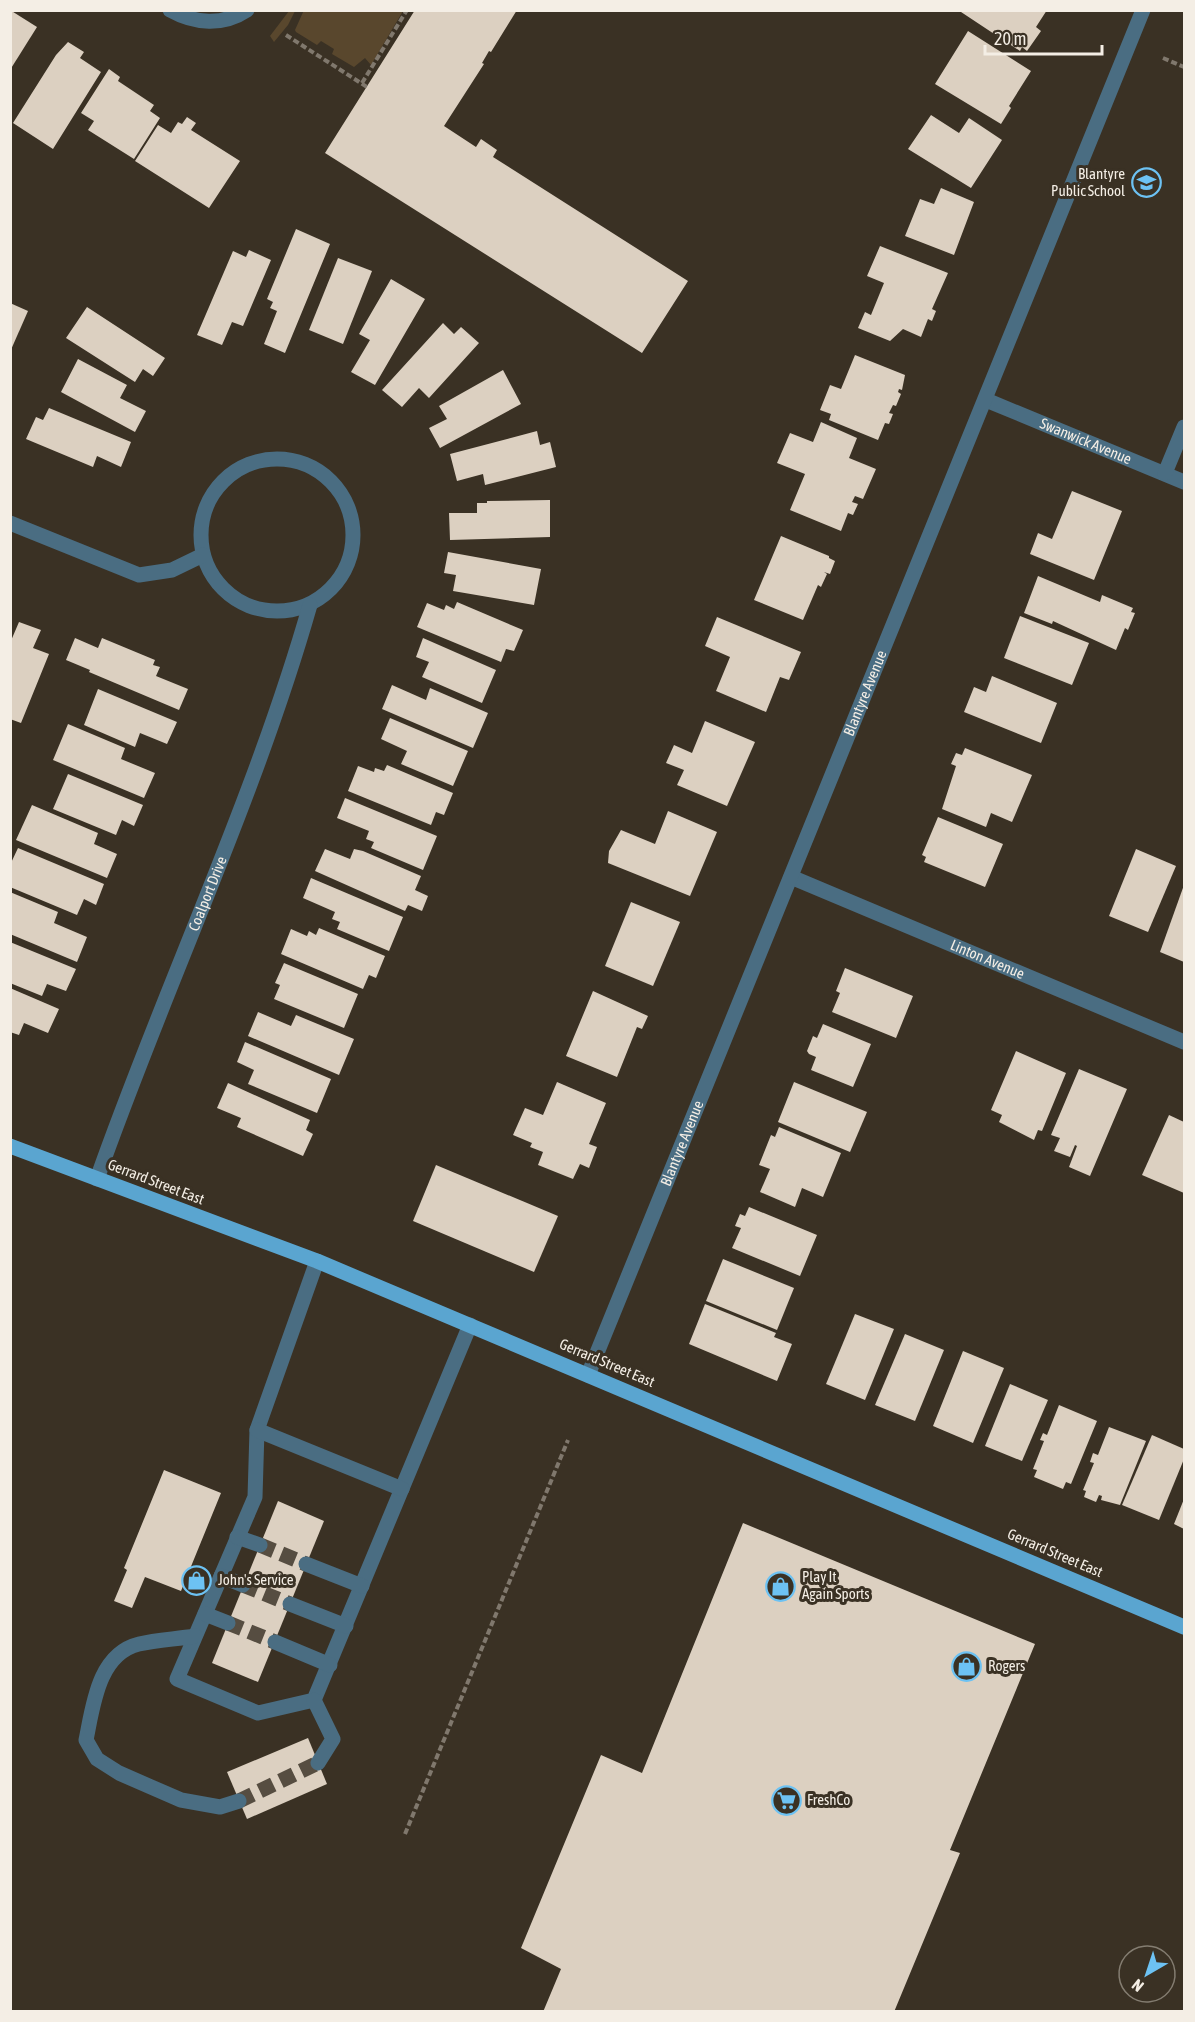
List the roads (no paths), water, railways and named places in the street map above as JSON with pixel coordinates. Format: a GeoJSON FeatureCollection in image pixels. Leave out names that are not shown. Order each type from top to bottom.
{"type":"FeatureCollection","features":[{"type":"Feature","properties":{"kind":"main road","name":"Gerrard Street East"},"geometry":{"type":"LineString","coordinates":[[10,1146],[316,1261],[1185,1628]]}},
{"type":"Feature","properties":{"kind":"street"},"geometry":{"type":"LineString","coordinates":[[170,10],[193,20],[222,22],[247,10]]}},
{"type":"Feature","properties":{"kind":"street","name":"Blantyre Avenue"},"geometry":{"type":"LineString","coordinates":[[588,1375],[1143,10]]}},
{"type":"Feature","properties":{"kind":"street","name":"Swanwick Avenue"},"geometry":{"type":"LineString","coordinates":[[986,400],[1185,482]]}},
{"type":"Feature","properties":{"kind":"street"},"geometry":{"type":"LineString","coordinates":[[1165,474],[1185,427]]}},
{"type":"Feature","properties":{"kind":"street"},"geometry":{"type":"LineString","coordinates":[[285,458],[309,465],[330,478],[340,492],[353,522],[353,547],[345,571],[331,590],[310,605],[284,611],[258,609],[233,598],[214,580],[203,555],[200,531],[206,507],[224,480],[237,469],[261,459],[285,458]]}},
{"type":"Feature","properties":{"kind":"street"},"geometry":{"type":"LineString","coordinates":[[10,524],[140,575],[172,570],[203,555]]}},
{"type":"Feature","properties":{"kind":"street","name":"Coalport Drive"},"geometry":{"type":"LineString","coordinates":[[97,1179],[122,1105],[272,729],[310,605]]}},
{"type":"Feature","properties":{"kind":"street","name":"Linton Avenue"},"geometry":{"type":"LineString","coordinates":[[792,877],[1185,1042]]}},
{"type":"Feature","properties":{"kind":"street"},"geometry":{"type":"LineString","coordinates":[[314,1700],[258,1713],[177,1679],[255,1497],[257,1430],[316,1261]]}},
{"type":"Feature","properties":{"kind":"street"},"geometry":{"type":"LineString","coordinates":[[314,1700],[470,1325]]}},
{"type":"Feature","properties":{"kind":"street"},"geometry":{"type":"LineString","coordinates":[[257,1430],[402,1489]]}},
{"type":"Feature","properties":{"kind":"street"},"geometry":{"type":"LineString","coordinates":[[237,1537],[260,1545]]}},
{"type":"Feature","properties":{"kind":"street"},"geometry":{"type":"LineString","coordinates":[[306,1564],[362,1586]]}},
{"type":"Feature","properties":{"kind":"street"},"geometry":{"type":"LineString","coordinates":[[221,1576],[243,1585]]}},
{"type":"Feature","properties":{"kind":"street"},"geometry":{"type":"LineString","coordinates":[[290,1604],[346,1626]]}},
{"type":"Feature","properties":{"kind":"street"},"geometry":{"type":"LineString","coordinates":[[205,1614],[228,1623]]}},
{"type":"Feature","properties":{"kind":"street"},"geometry":{"type":"LineString","coordinates":[[195,1636],[137,1644],[114,1657],[97,1687],[86,1740],[97,1759],[119,1773],[181,1800],[219,1807],[239,1801]]}},
{"type":"Feature","properties":{"kind":"street"},"geometry":{"type":"LineString","coordinates":[[275,1642],[330,1665]]}},
{"type":"Feature","properties":{"kind":"street"},"geometry":{"type":"LineString","coordinates":[[314,1700],[333,1739],[318,1763]]}},
{"type":"Feature","properties":{"kind":"tunnel"},"geometry":{"type":"LineString","coordinates":[[260,1545],[306,1564]]}},
{"type":"Feature","properties":{"kind":"tunnel"},"geometry":{"type":"LineString","coordinates":[[243,1585],[290,1604]]}},
{"type":"Feature","properties":{"kind":"tunnel"},"geometry":{"type":"LineString","coordinates":[[228,1623],[275,1642]]}},
{"type":"Feature","properties":{"kind":"tunnel"},"geometry":{"type":"LineString","coordinates":[[239,1801],[318,1763]]}},
{"type":"Feature","properties":{"kind":"place","name":"Blantyre Public School"},"geometry":{"type":"Point","coordinates":[1146,183]}},
{"type":"Feature","properties":{"kind":"place","name":"John's Service"},"geometry":{"type":"Point","coordinates":[197,1580]}},
{"type":"Feature","properties":{"kind":"place","name":"Play It Again Sports"},"geometry":{"type":"Point","coordinates":[781,1586]}},
{"type":"Feature","properties":{"kind":"place","name":"Rogers"},"geometry":{"type":"Point","coordinates":[967,1666]}},
{"type":"Feature","properties":{"kind":"place","name":"FreshCo"},"geometry":{"type":"Point","coordinates":[786,1800]}}]}
